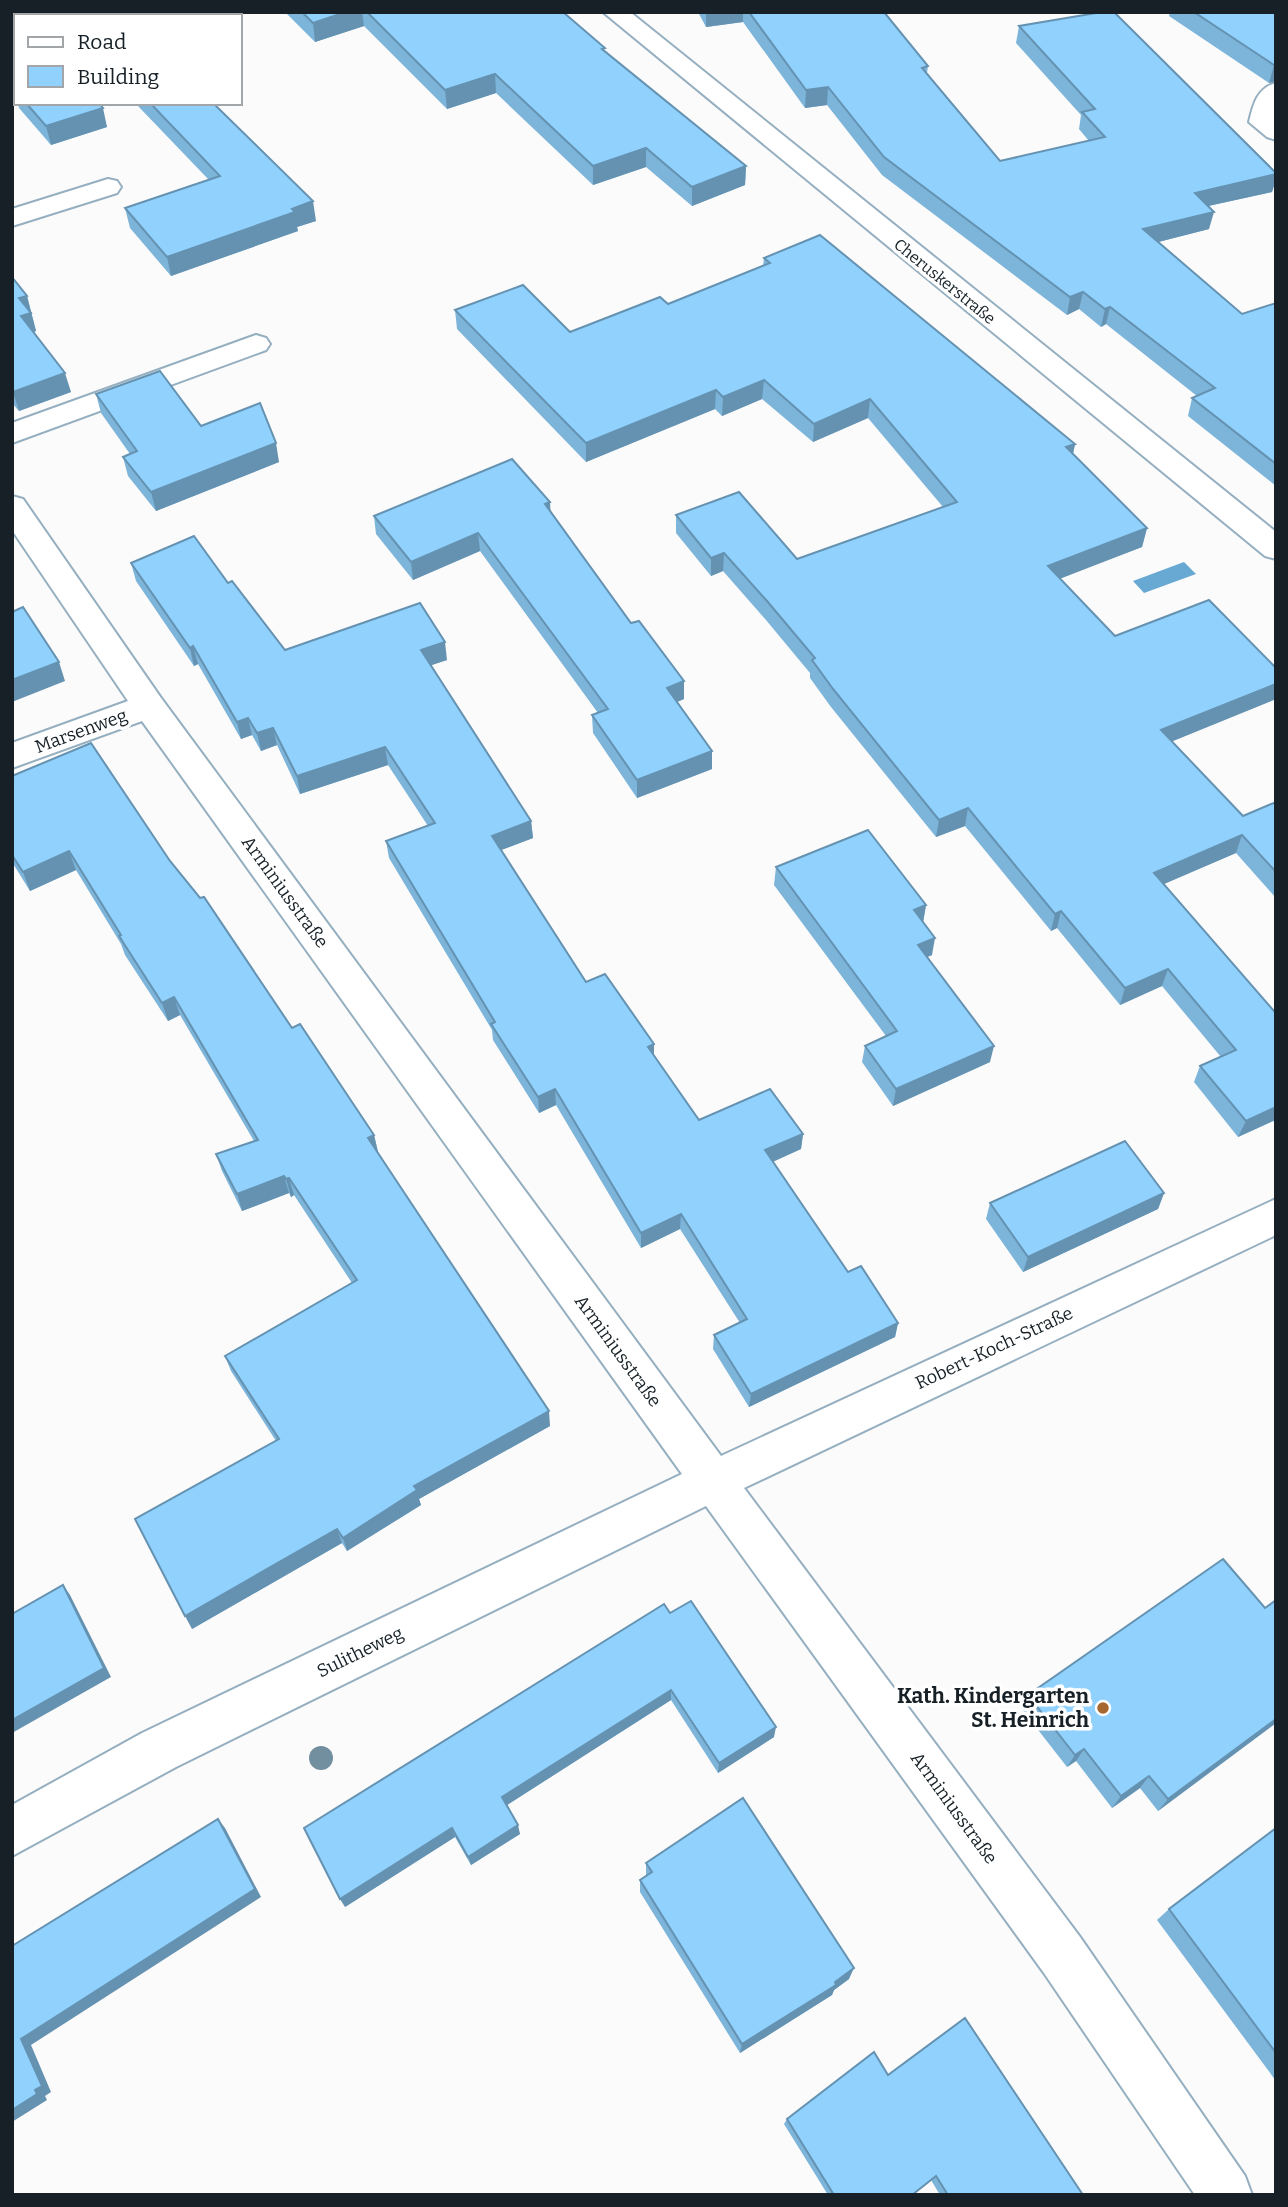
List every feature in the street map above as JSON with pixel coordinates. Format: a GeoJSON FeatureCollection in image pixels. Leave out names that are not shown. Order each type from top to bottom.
{"type":"FeatureCollection","features":[{"type":"Feature","properties":{"kind":"street","name":"Cheruskerstraße"},"geometry":{"type":"LineString","coordinates":[[615,12],[1276,549]]}},
{"type":"Feature","properties":{"kind":"street"},"geometry":{"type":"LineString","coordinates":[[1276,91],[1266,102],[1262,122],[1276,132]]}},
{"type":"Feature","properties":{"kind":"street"},"geometry":{"type":"LineString","coordinates":[[12,218],[108,187]]}},
{"type":"Feature","properties":{"kind":"street"},"geometry":{"type":"LineString","coordinates":[[12,433],[256,344]]}},
{"type":"Feature","properties":{"kind":"street","name":"Arminiusstraße"},"geometry":{"type":"LineString","coordinates":[[12,506],[149,706],[1062,1955],[1226,2195]]}},
{"type":"Feature","properties":{"kind":"street","name":"Marsenweg"},"geometry":{"type":"LineString","coordinates":[[12,756],[149,706]]}},
{"type":"Feature","properties":{"kind":"street","name":"Robert-Koch-Straße"},"geometry":{"type":"LineString","coordinates":[[713,1481],[1276,1216]]}},
{"type":"Feature","properties":{"kind":"street","name":"Sulitheweg"},"geometry":{"type":"LineString","coordinates":[[12,1832],[159,1751],[713,1481]]}},
{"type":"Feature","properties":{"kind":"water"},"geometry":{"type":"Polygon","coordinates":[[[1184,562],[1196,574],[1144,593],[1133,581],[1184,562]]]}},
{"type":"Feature","properties":{"kind":"building"},"geometry":{"type":"Polygon","coordinates":[[[302,12],[346,12],[313,23],[302,12]]]}},
{"type":"Feature","properties":{"kind":"building"},"geometry":{"type":"Polygon","coordinates":[[[367,12],[563,12],[605,48],[602,49],[746,166],[692,187],[646,148],[593,166],[495,74],[445,90],[367,12]]]}},
{"type":"Feature","properties":{"kind":"building"},"geometry":{"type":"Polygon","coordinates":[[[749,12],[884,12],[928,66],[922,68],[1000,161],[1105,137],[1082,112],[1095,109],[1019,26],[1114,12],[1276,173],[1195,193],[1214,212],[1143,229],[1242,314],[1276,303],[1276,464],[1192,398],[1215,388],[1110,307],[1105,309],[1083,292],[1070,297],[884,157],[828,87],[806,90],[749,12]]]}},
{"type":"Feature","properties":{"kind":"building"},"geometry":{"type":"Polygon","coordinates":[[[1194,12],[1276,12],[1276,64],[1274,65],[1194,12]]]}},
{"type":"Feature","properties":{"kind":"building"},"geometry":{"type":"Polygon","coordinates":[[[28,105],[101,105],[103,108],[46,126],[28,105]]]}},
{"type":"Feature","properties":{"kind":"building"},"geometry":{"type":"Polygon","coordinates":[[[152,105],[215,105],[313,201],[292,209],[295,212],[167,257],[125,208],[220,176],[152,105]]]}},
{"type":"Feature","properties":{"kind":"building"},"geometry":{"type":"Polygon","coordinates":[[[820,235],[1075,444],[1066,447],[1147,528],[1048,566],[1115,636],[1209,600],[1276,668],[1276,684],[1161,730],[1243,816],[1276,802],[1276,872],[1242,835],[1154,873],[1274,1011],[1276,1010],[1276,1107],[1246,1121],[1200,1066],[1236,1050],[1168,969],[1125,988],[1061,911],[1055,914],[968,808],[939,820],[833,689],[812,660],[815,658],[767,601],[724,553],[711,558],[676,515],[739,492],[797,559],[957,502],[870,399],[814,424],[764,380],[723,397],[716,390],[586,443],[455,310],[523,285],[570,332],[660,297],[668,304],[770,263],[764,258],[820,235]]]}},
{"type":"Feature","properties":{"kind":"building"},"geometry":{"type":"Polygon","coordinates":[[[12,277],[27,296],[19,298],[31,313],[21,316],[65,373],[13,392],[12,277]]]}},
{"type":"Feature","properties":{"kind":"building"},"geometry":{"type":"Polygon","coordinates":[[[160,371],[201,426],[260,403],[276,443],[151,492],[123,457],[137,451],[96,394],[160,371]]]}},
{"type":"Feature","properties":{"kind":"building"},"geometry":{"type":"Polygon","coordinates":[[[512,459],[550,502],[545,504],[631,623],[639,621],[684,681],[667,688],[712,751],[637,780],[592,715],[608,709],[478,533],[411,562],[374,516],[512,459]]]}},
{"type":"Feature","properties":{"kind":"building"},"geometry":{"type":"Polygon","coordinates":[[[194,536],[228,583],[232,581],[285,650],[420,603],[445,642],[421,650],[531,821],[492,836],[586,982],[605,974],[654,1044],[648,1047],[699,1120],[770,1089],[803,1134],[765,1150],[848,1272],[861,1266],[898,1323],[751,1394],[714,1335],[747,1319],[681,1214],[641,1233],[555,1089],[538,1097],[491,1024],[495,1022],[386,841],[435,823],[385,747],[297,776],[273,728],[257,733],[248,718],[237,722],[193,646],[190,648],[131,563],[194,536]]]}},
{"type":"Feature","properties":{"kind":"building"},"geometry":{"type":"Polygon","coordinates":[[[23,607],[59,662],[12,680],[12,612],[23,607]]]}},
{"type":"Feature","properties":{"kind":"building"},"geometry":{"type":"Polygon","coordinates":[[[91,743],[170,861],[200,898],[204,897],[292,1028],[300,1024],[374,1135],[368,1138],[549,1411],[414,1486],[417,1490],[343,1538],[337,1529],[185,1616],[135,1519],[279,1439],[225,1356],[357,1280],[289,1178],[284,1176],[237,1194],[216,1154],[258,1140],[174,997],[162,1003],[69,851],[23,872],[12,855],[12,776],[91,743]]]}},
{"type":"Feature","properties":{"kind":"building"},"geometry":{"type":"Polygon","coordinates":[[[868,830],[926,905],[914,910],[935,938],[918,945],[994,1046],[896,1089],[865,1046],[897,1031],[776,867],[868,830]]]}},
{"type":"Feature","properties":{"kind":"building"},"geometry":{"type":"Polygon","coordinates":[[[1125,1141],[1164,1193],[1028,1257],[990,1203],[1125,1141]]]}},
{"type":"Feature","properties":{"kind":"building"},"geometry":{"type":"Polygon","coordinates":[[[1223,1559],[1265,1608],[1276,1600],[1276,1719],[1168,1799],[1149,1776],[1121,1796],[1084,1749],[1075,1755],[1028,1695],[1223,1559]]]}},
{"type":"Feature","properties":{"kind":"building"},"geometry":{"type":"Polygon","coordinates":[[[63,1585],[104,1668],[12,1720],[12,1614],[63,1585]]]}},
{"type":"Feature","properties":{"kind":"building"},"geometry":{"type":"Polygon","coordinates":[[[691,1601],[776,1727],[719,1763],[671,1690],[502,1797],[518,1825],[468,1857],[452,1828],[340,1899],[304,1828],[664,1604],[670,1613],[691,1601]]]}},
{"type":"Feature","properties":{"kind":"building"},"geometry":{"type":"Polygon","coordinates":[[[743,1798],[854,1968],[835,1982],[836,1985],[742,2044],[640,1880],[652,1872],[646,1863],[743,1798]]]}},
{"type":"Feature","properties":{"kind":"building"},"geometry":{"type":"Polygon","coordinates":[[[218,1819],[255,1889],[21,2039],[42,2086],[35,2090],[37,2094],[12,2110],[12,1946],[218,1819]]]}},
{"type":"Feature","properties":{"kind":"building"},"geometry":{"type":"Polygon","coordinates":[[[1276,1828],[1276,2053],[1169,1909],[1276,1828]]]}},
{"type":"Feature","properties":{"kind":"building"},"geometry":{"type":"Polygon","coordinates":[[[965,2018],[1083,2195],[948,2195],[936,2176],[912,2195],[834,2195],[787,2119],[874,2052],[888,2075],[965,2018]]]}},
{"type":"Feature","properties":{"kind":"place","name":"Kath. Kindergarten St. Heinrich"},"geometry":{"type":"Point","coordinates":[1103,1708]}}]}
